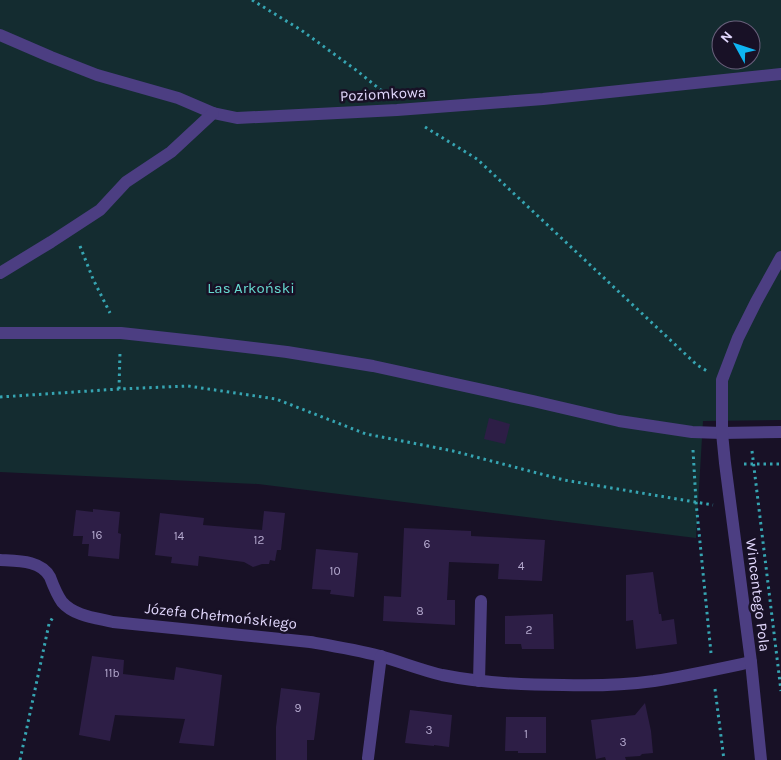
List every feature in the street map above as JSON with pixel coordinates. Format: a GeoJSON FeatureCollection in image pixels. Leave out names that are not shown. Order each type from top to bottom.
{"type":"FeatureCollection","features":[{"type":"Feature","properties":{"kind":"street","name":"Poziomkowa"},"geometry":{"type":"LineString","coordinates":[[0,35],[97,75],[178,98],[213,113],[237,118],[396,110],[543,99],[781,74]]}},
{"type":"Feature","properties":{"kind":"street"},"geometry":{"type":"LineString","coordinates":[[0,273],[100,210],[126,182],[172,152],[213,113]]}},
{"type":"Feature","properties":{"kind":"street"},"geometry":{"type":"LineString","coordinates":[[722,380],[738,338],[781,257]]}},
{"type":"Feature","properties":{"kind":"street"},"geometry":{"type":"LineString","coordinates":[[0,333],[121,333],[268,350],[373,366],[618,421],[692,432],[781,432]]}},
{"type":"Feature","properties":{"kind":"street","name":"Wincentego Pola"},"geometry":{"type":"LineString","coordinates":[[722,380],[722,433],[725,463],[751,662],[761,760]]}},
{"type":"Feature","properties":{"kind":"street"},"geometry":{"type":"LineString","coordinates":[[0,560],[26,562],[38,566],[47,573],[62,602]]}},
{"type":"Feature","properties":{"kind":"street"},"geometry":{"type":"LineString","coordinates":[[479,680],[481,601]]}},
{"type":"Feature","properties":{"kind":"street","name":"Józefa Chełmońskiego"},"geometry":{"type":"LineString","coordinates":[[62,602],[72,610],[89,617],[113,622],[310,642],[381,656],[442,675],[511,684],[596,686],[624,684],[653,681],[751,662]]}},
{"type":"Feature","properties":{"kind":"street"},"geometry":{"type":"LineString","coordinates":[[368,758],[381,656]]}},
{"type":"Feature","properties":{"kind":"path"},"geometry":{"type":"LineString","coordinates":[[252,0],[301,30],[356,70],[397,104],[396,110],[477,159],[698,365],[722,380]]}},
{"type":"Feature","properties":{"kind":"path"},"geometry":{"type":"LineString","coordinates":[[85,221],[79,245],[93,279],[121,333],[119,389]]}},
{"type":"Feature","properties":{"kind":"path"},"geometry":{"type":"LineString","coordinates":[[0,397],[188,386],[276,399],[366,434],[453,452],[564,480],[731,508]]}},
{"type":"Feature","properties":{"kind":"path"},"geometry":{"type":"LineString","coordinates":[[692,432],[696,502],[724,760]]}},
{"type":"Feature","properties":{"kind":"path"},"geometry":{"type":"LineString","coordinates":[[750,433],[781,691]]}},
{"type":"Feature","properties":{"kind":"path"},"geometry":{"type":"LineString","coordinates":[[725,463],[781,464]]}},
{"type":"Feature","properties":{"kind":"path"},"geometry":{"type":"LineString","coordinates":[[20,760],[49,624],[62,602]]}},
{"type":"Feature","properties":{"kind":"green space","name":"Las Arkoński"},"geometry":{"type":"Polygon","coordinates":[[[0,0],[781,0],[781,420],[703,421],[696,538],[258,484],[0,472],[0,0]]]}},
{"type":"Feature","properties":{"kind":"building"},"geometry":{"type":"Polygon","coordinates":[[[489,418],[510,424],[505,444],[484,439],[489,418]]]}},
{"type":"Feature","properties":{"kind":"building"},"geometry":{"type":"Polygon","coordinates":[[[93,509],[120,512],[118,533],[121,534],[119,559],[88,556],[89,544],[82,544],[83,536],[73,536],[76,510],[93,512],[93,509]]]}},
{"type":"Feature","properties":{"kind":"building"},"geometry":{"type":"Polygon","coordinates":[[[264,511],[285,513],[281,550],[277,550],[275,561],[270,560],[269,564],[253,567],[244,562],[199,556],[198,566],[171,563],[172,557],[155,555],[160,513],[204,518],[203,525],[262,530],[264,511]]]}},
{"type":"Feature","properties":{"kind":"building"},"geometry":{"type":"Polygon","coordinates":[[[404,528],[471,531],[471,536],[545,540],[542,581],[498,579],[499,564],[449,562],[447,600],[455,600],[455,625],[383,621],[384,596],[401,597],[404,528]]]}},
{"type":"Feature","properties":{"kind":"building"},"geometry":{"type":"Polygon","coordinates":[[[316,549],[358,553],[354,597],[330,594],[331,590],[312,589],[316,549]]]}},
{"type":"Feature","properties":{"kind":"building"},"geometry":{"type":"Polygon","coordinates":[[[653,572],[659,614],[661,614],[662,621],[674,619],[677,644],[636,649],[633,620],[626,621],[626,575],[653,572]]]}},
{"type":"Feature","properties":{"kind":"building"},"geometry":{"type":"Polygon","coordinates":[[[553,614],[554,649],[522,649],[521,644],[505,644],[505,616],[553,614]]]}},
{"type":"Feature","properties":{"kind":"building"},"geometry":{"type":"Polygon","coordinates":[[[92,656],[124,660],[123,674],[174,680],[176,667],[222,675],[214,746],[179,743],[185,719],[115,715],[110,741],[79,735],[92,656]]]}},
{"type":"Feature","properties":{"kind":"building"},"geometry":{"type":"Polygon","coordinates":[[[281,688],[320,693],[314,740],[307,740],[307,760],[276,760],[276,727],[281,688]]]}},
{"type":"Feature","properties":{"kind":"building"},"geometry":{"type":"Polygon","coordinates":[[[645,703],[651,731],[653,753],[625,757],[626,760],[606,760],[605,757],[596,759],[591,720],[635,715],[645,703]]]}},
{"type":"Feature","properties":{"kind":"building"},"geometry":{"type":"Polygon","coordinates":[[[410,710],[452,715],[449,747],[405,743],[410,710]]]}},
{"type":"Feature","properties":{"kind":"building"},"geometry":{"type":"Polygon","coordinates":[[[506,717],[546,717],[546,753],[505,751],[506,717]]]}}]}
